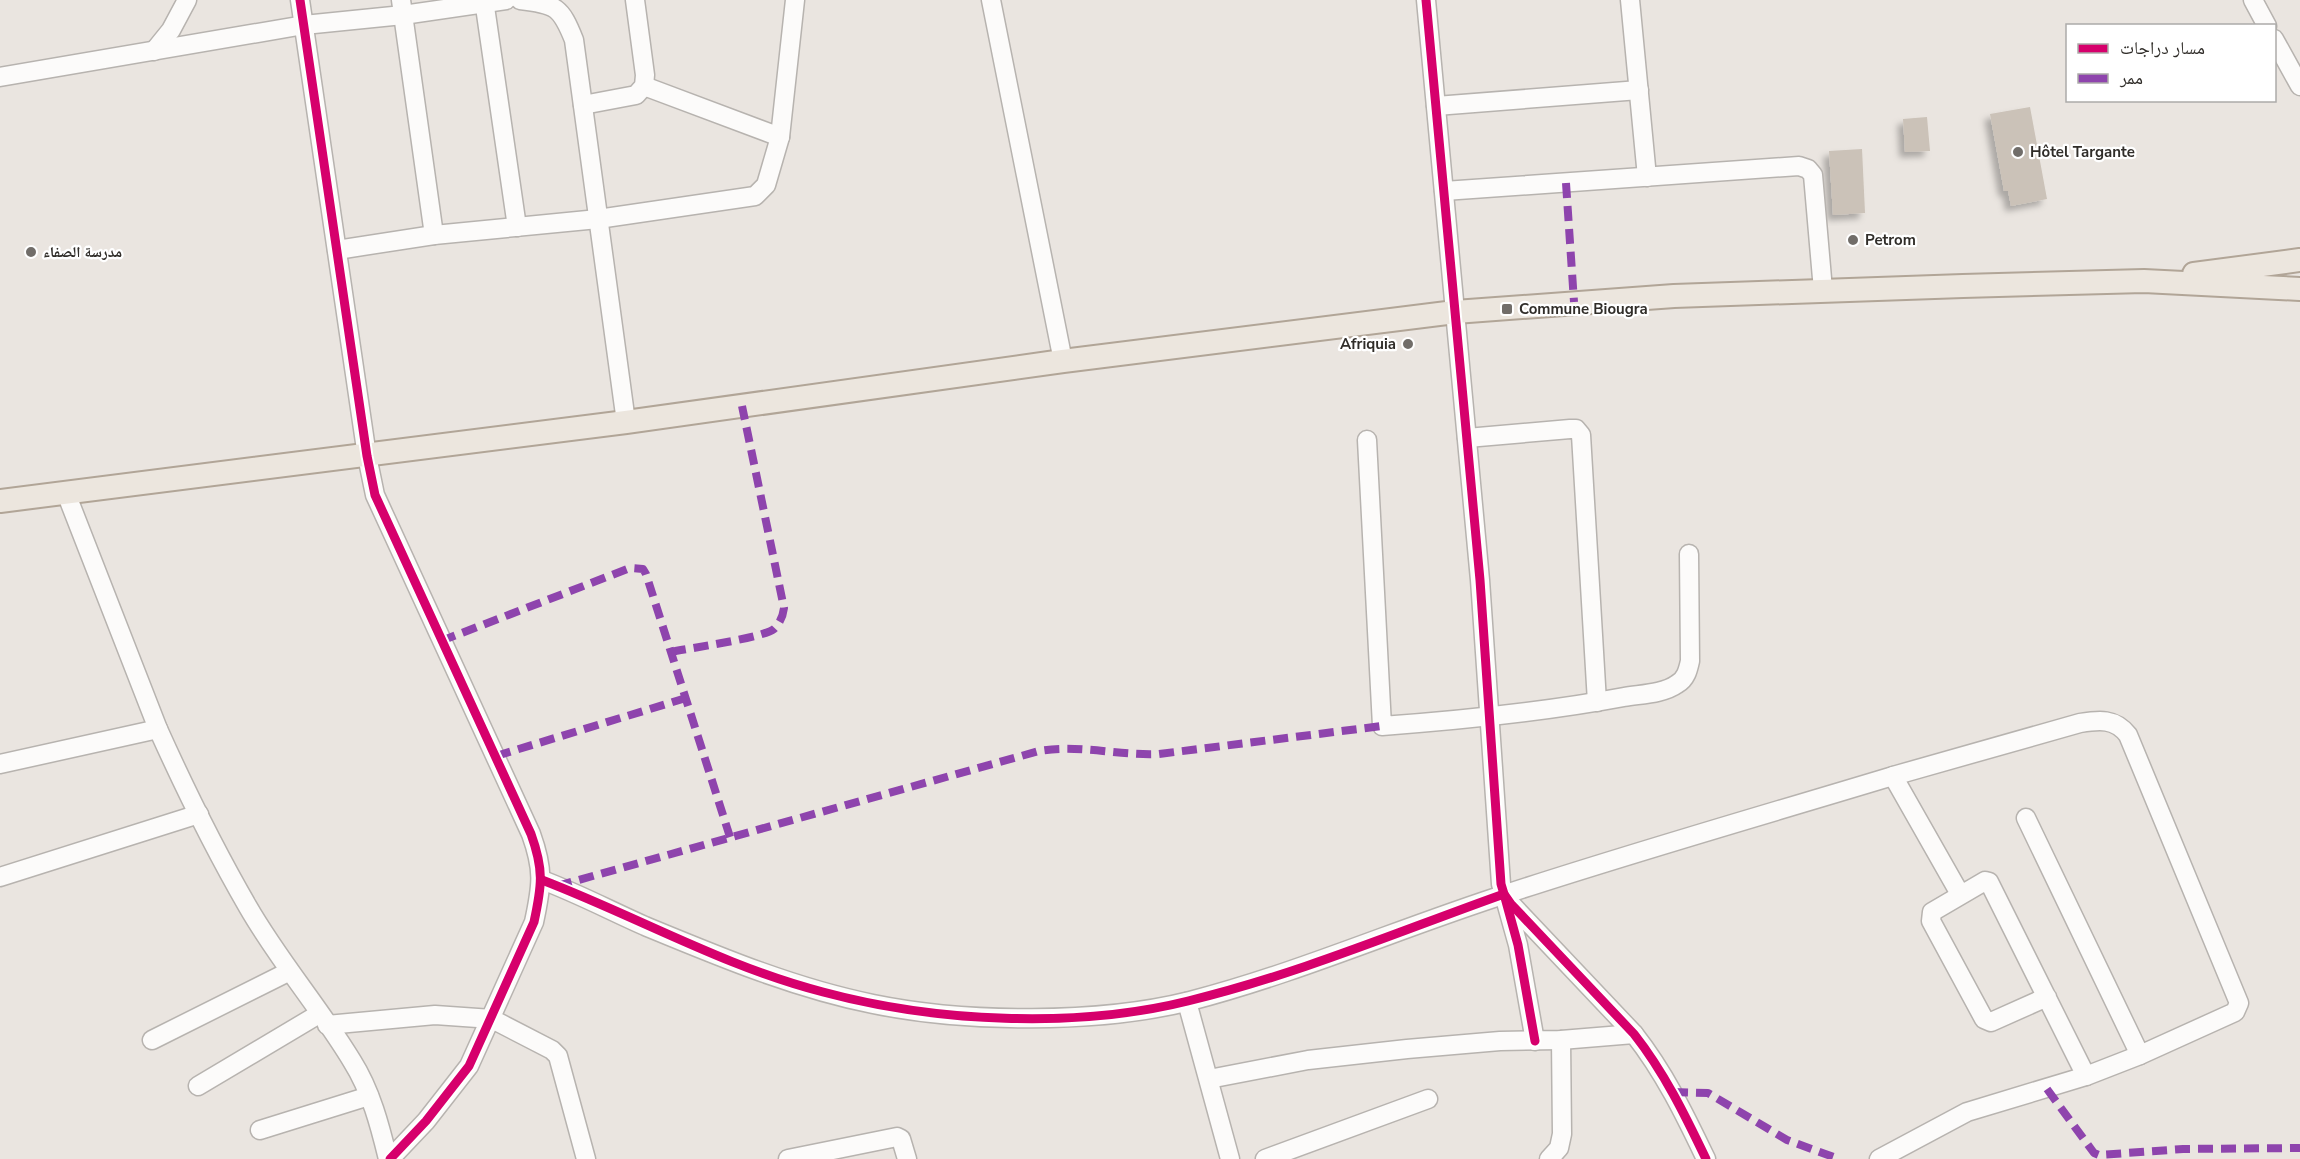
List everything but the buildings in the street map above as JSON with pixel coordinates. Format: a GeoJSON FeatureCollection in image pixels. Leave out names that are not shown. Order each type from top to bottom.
{"type":"FeatureCollection","features":[{"type":"Feature","properties":{"kind":"main road"},"geometry":{"type":"LineString","coordinates":[[2144,281],[2300,260]]}},
{"type":"Feature","properties":{"kind":"main road"},"geometry":{"type":"LineString","coordinates":[[0,501],[367,456],[1063,361],[1455,312],[1663,297],[2144,281],[2300,289]]}},
{"type":"Feature","properties":{"kind":"street"},"geometry":{"type":"LineString","coordinates":[[154,51],[171,30],[187,0]]}},
{"type":"Feature","properties":{"kind":"street"},"geometry":{"type":"LineString","coordinates":[[300,0],[370,477],[381,512],[531,834],[538,854],[542,880],[534,922],[469,1066],[457,1083],[389,1159]]}},
{"type":"Feature","properties":{"kind":"street"},"geometry":{"type":"LineString","coordinates":[[0,77],[402,7],[506,0]]}},
{"type":"Feature","properties":{"kind":"street"},"geometry":{"type":"LineString","coordinates":[[520,0],[555,4],[564,16],[574,40],[626,422]]}},
{"type":"Feature","properties":{"kind":"street"},"geometry":{"type":"LineString","coordinates":[[583,105],[636,95],[644,86],[645,75],[635,0]]}},
{"type":"Feature","properties":{"kind":"street"},"geometry":{"type":"LineString","coordinates":[[337,250],[434,235],[598,219],[754,196],[766,185],[780,137],[795,0]]}},
{"type":"Feature","properties":{"kind":"street"},"geometry":{"type":"LineString","coordinates":[[991,0],[1063,361]]}},
{"type":"Feature","properties":{"kind":"street"},"geometry":{"type":"LineString","coordinates":[[1426,0],[1480,580],[1500,873],[1518,945],[1535,1041]]}},
{"type":"Feature","properties":{"kind":"street"},"geometry":{"type":"LineString","coordinates":[[1630,0],[1647,177]]}},
{"type":"Feature","properties":{"kind":"street"},"geometry":{"type":"LineString","coordinates":[[2253,0],[2266,24]]}},
{"type":"Feature","properties":{"kind":"street"},"geometry":{"type":"LineString","coordinates":[[484,1],[517,227]]}},
{"type":"Feature","properties":{"kind":"street"},"geometry":{"type":"LineString","coordinates":[[402,7],[434,235]]}},
{"type":"Feature","properties":{"kind":"street"},"geometry":{"type":"LineString","coordinates":[[2276,43],[2300,86]]}},
{"type":"Feature","properties":{"kind":"street"},"geometry":{"type":"LineString","coordinates":[[644,86],[780,137]]}},
{"type":"Feature","properties":{"kind":"street"},"geometry":{"type":"LineString","coordinates":[[1436,106],[1639,90]]}},
{"type":"Feature","properties":{"kind":"street"},"geometry":{"type":"LineString","coordinates":[[1444,191],[1799,166],[1808,169],[1813,175],[1823,290]]}},
{"type":"Feature","properties":{"kind":"street"},"geometry":{"type":"LineString","coordinates":[[1467,438],[1570,429],[1576,429],[1581,435],[1597,702]]}},
{"type":"Feature","properties":{"kind":"street"},"geometry":{"type":"LineString","coordinates":[[1367,440],[1382,726],[1490,716],[1597,702],[1666,690],[1678,684],[1687,674],[1690,661],[1689,554]]}},
{"type":"Feature","properties":{"kind":"street"},"geometry":{"type":"LineString","coordinates":[[66,493],[158,729],[199,814],[248,908],[288,972],[353,1062],[378,1118],[389,1159]]}},
{"type":"Feature","properties":{"kind":"street"},"geometry":{"type":"LineString","coordinates":[[542,880],[760,973],[822,992],[876,1005],[955,1015],[1026,1017],[1104,1015],[1187,1002],[1263,980],[1504,894],[1893,776],[2080,723],[2097,720],[2109,721],[2121,726],[2128,735],[2239,1003],[2235,1012],[2140,1055],[2086,1076],[1967,1112],[1879,1159]]}},
{"type":"Feature","properties":{"kind":"street"},"geometry":{"type":"LineString","coordinates":[[0,764],[158,729]]}},
{"type":"Feature","properties":{"kind":"street"},"geometry":{"type":"LineString","coordinates":[[1893,776],[1960,894]]}},
{"type":"Feature","properties":{"kind":"street"},"geometry":{"type":"LineString","coordinates":[[0,877],[199,814]]}},
{"type":"Feature","properties":{"kind":"street"},"geometry":{"type":"LineString","coordinates":[[2026,818],[2140,1055]]}},
{"type":"Feature","properties":{"kind":"street"},"geometry":{"type":"LineString","coordinates":[[2047,997],[1990,1022],[1984,1019],[1930,916],[1932,912],[1960,894],[1985,881],[1989,882],[2047,997],[2086,1076]]}},
{"type":"Feature","properties":{"kind":"street"},"geometry":{"type":"LineString","coordinates":[[1504,894],[1545,942],[1634,1034],[1649,1053],[1673,1092],[1706,1159]]}},
{"type":"Feature","properties":{"kind":"street"},"geometry":{"type":"LineString","coordinates":[[152,1040],[288,972]]}},
{"type":"Feature","properties":{"kind":"street"},"geometry":{"type":"LineString","coordinates":[[1187,1002],[1230,1159]]}},
{"type":"Feature","properties":{"kind":"street"},"geometry":{"type":"LineString","coordinates":[[198,1086],[323,1019],[435,1015],[492,1019],[552,1050],[558,1056],[586,1159]]}},
{"type":"Feature","properties":{"kind":"street"},"geometry":{"type":"LineString","coordinates":[[1209,1079],[1319,1059],[1488,1042],[1561,1040],[1634,1034]]}},
{"type":"Feature","properties":{"kind":"street"},"geometry":{"type":"LineString","coordinates":[[1556,1155],[1562,1134],[1561,1040]]}},
{"type":"Feature","properties":{"kind":"street"},"geometry":{"type":"LineString","coordinates":[[260,1130],[369,1096]]}},
{"type":"Feature","properties":{"kind":"street"},"geometry":{"type":"LineString","coordinates":[[1265,1159],[1428,1099]]}},
{"type":"Feature","properties":{"kind":"street"},"geometry":{"type":"LineString","coordinates":[[788,1159],[897,1137],[901,1139],[907,1159]]}},
{"type":"Feature","properties":{"kind":"marked path"},"geometry":{"type":"LineString","coordinates":[[1566,183],[1574,302]]}},
{"type":"Feature","properties":{"kind":"marked path"},"geometry":{"type":"LineString","coordinates":[[671,652],[767,632],[776,627],[783,614],[784,608],[742,406]]}},
{"type":"Feature","properties":{"kind":"marked path"},"geometry":{"type":"LineString","coordinates":[[441,641],[630,568],[643,569],[730,837]]}},
{"type":"Feature","properties":{"kind":"marked path"},"geometry":{"type":"LineString","coordinates":[[496,756],[686,698]]}},
{"type":"Feature","properties":{"kind":"marked path"},"geometry":{"type":"LineString","coordinates":[[557,886],[1039,751],[1084,749],[1159,754],[1382,726]]}},
{"type":"Feature","properties":{"kind":"marked path"},"geometry":{"type":"LineString","coordinates":[[2047,1089],[2094,1153],[2099,1155],[2183,1149],[2300,1148]]}},
{"type":"Feature","properties":{"kind":"marked path"},"geometry":{"type":"LineString","coordinates":[[1673,1092],[1708,1093],[1787,1140],[1839,1159]]}},
{"type":"Feature","properties":{"kind":"cycle path"},"geometry":{"type":"LineString","coordinates":[[300,0],[367,456],[375,495],[531,834],[540,868],[539,898],[534,922],[469,1066],[426,1121],[390,1159]]}},
{"type":"Feature","properties":{"kind":"cycle path"},"geometry":{"type":"LineString","coordinates":[[1426,0],[1480,580],[1501,884],[1511,904],[1645,1048],[1673,1094],[1706,1159]]}},
{"type":"Feature","properties":{"kind":"cycle path"},"geometry":{"type":"LineString","coordinates":[[542,880],[751,969],[823,992],[911,1010],[1005,1018],[1099,1016],[1188,1001],[1268,979],[1348,952],[1504,894],[1518,945],[1535,1041]]}},
{"type":"Feature","properties":{"kind":"place","name":"Hôtel Targante"},"geometry":{"type":"Point","coordinates":[2018,152]}},
{"type":"Feature","properties":{"kind":"place","name":"Petrom"},"geometry":{"type":"Point","coordinates":[1853,240]}},
{"type":"Feature","properties":{"kind":"place","name":"مدرسة الصفاء"},"geometry":{"type":"Point","coordinates":[31,252]}},
{"type":"Feature","properties":{"kind":"place","name":"Commune Biougra"},"geometry":{"type":"Point","coordinates":[1507,309]}},
{"type":"Feature","properties":{"kind":"place","name":"Afriquia"},"geometry":{"type":"Point","coordinates":[1408,344]}}]}
